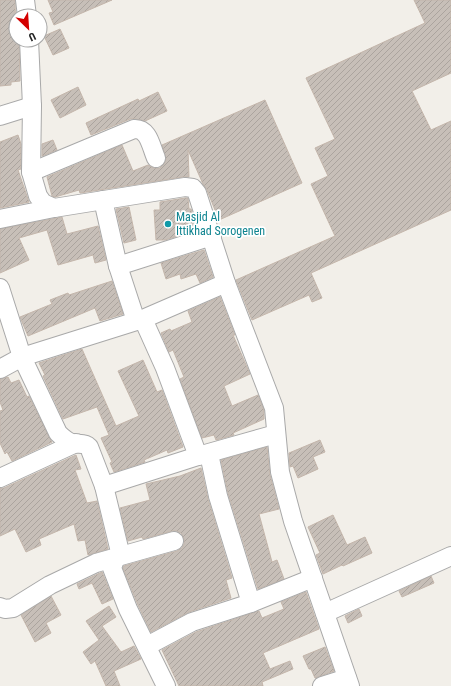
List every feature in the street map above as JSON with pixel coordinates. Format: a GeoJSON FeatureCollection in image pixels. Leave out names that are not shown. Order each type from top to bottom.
{"type":"FeatureCollection","features":[{"type":"Feature","properties":{"kind":"street"},"geometry":{"type":"LineString","coordinates":[[29,48],[32,106],[31,172],[38,196],[43,203],[54,208]]}},
{"type":"Feature","properties":{"kind":"street"},"geometry":{"type":"LineString","coordinates":[[0,116],[32,106]]}},
{"type":"Feature","properties":{"kind":"street"},"geometry":{"type":"LineString","coordinates":[[31,172],[139,128],[146,133],[156,158]]}},
{"type":"Feature","properties":{"kind":"street"},"geometry":{"type":"LineString","coordinates":[[0,219],[54,208],[189,186],[197,193],[226,283],[274,408],[280,472],[293,521],[348,682],[322,686]]}},
{"type":"Feature","properties":{"kind":"street"},"geometry":{"type":"LineString","coordinates":[[103,200],[118,266],[140,320],[165,368],[203,455],[218,496],[251,603]]}},
{"type":"Feature","properties":{"kind":"street"},"geometry":{"type":"LineString","coordinates":[[118,266],[212,236]]}},
{"type":"Feature","properties":{"kind":"street"},"geometry":{"type":"LineString","coordinates":[[0,369],[22,357],[140,320],[226,283]]}},
{"type":"Feature","properties":{"kind":"street"},"geometry":{"type":"LineString","coordinates":[[0,288],[22,357],[58,433],[68,441],[84,444],[88,447],[104,486],[120,552],[116,557],[112,568],[128,609],[166,686]]}},
{"type":"Feature","properties":{"kind":"street"},"geometry":{"type":"LineString","coordinates":[[104,486],[276,434]]}},
{"type":"Feature","properties":{"kind":"street"},"geometry":{"type":"LineString","coordinates":[[0,478],[76,443]]}},
{"type":"Feature","properties":{"kind":"street"},"geometry":{"type":"LineString","coordinates":[[0,607],[5,609],[13,608],[32,595],[73,573],[96,563],[174,541]]}},
{"type":"Feature","properties":{"kind":"street"},"geometry":{"type":"LineString","coordinates":[[325,613],[451,556]]}},
{"type":"Feature","properties":{"kind":"street"},"geometry":{"type":"LineString","coordinates":[[147,646],[192,622],[251,603],[313,578]]}},
{"type":"Feature","properties":{"kind":"building"},"geometry":{"type":"Polygon","coordinates":[[[0,0],[15,0],[15,8],[8,8],[8,48],[19,48],[20,81],[11,82],[11,85],[0,86],[0,0]]]}},
{"type":"Feature","properties":{"kind":"building"},"geometry":{"type":"Polygon","coordinates":[[[48,0],[112,0],[54,25],[49,13],[53,12],[48,0]]]}},
{"type":"Feature","properties":{"kind":"building"},"geometry":{"type":"Polygon","coordinates":[[[414,0],[451,0],[451,73],[412,91],[431,130],[451,121],[451,210],[311,273],[322,298],[312,302],[309,295],[252,320],[236,280],[335,236],[311,184],[328,176],[315,148],[335,139],[306,78],[425,23],[414,0]]]}},
{"type":"Feature","properties":{"kind":"building"},"geometry":{"type":"Polygon","coordinates":[[[60,29],[69,48],[53,55],[48,44],[48,34],[60,29]]]}},
{"type":"Feature","properties":{"kind":"building"},"geometry":{"type":"Polygon","coordinates":[[[78,87],[86,105],[60,118],[51,100],[78,87]]]}},
{"type":"Feature","properties":{"kind":"building"},"geometry":{"type":"Polygon","coordinates":[[[158,92],[167,111],[145,121],[130,119],[91,135],[86,123],[138,99],[139,101],[158,92]]]}},
{"type":"Feature","properties":{"kind":"building"},"geometry":{"type":"Polygon","coordinates":[[[265,100],[302,183],[219,220],[188,150],[189,177],[80,193],[79,190],[55,197],[52,196],[47,177],[122,145],[133,171],[148,165],[154,168],[160,168],[166,159],[162,145],[265,100]]]}},
{"type":"Feature","properties":{"kind":"building"},"geometry":{"type":"Polygon","coordinates":[[[18,135],[21,144],[21,169],[18,170],[29,202],[0,208],[0,142],[18,135]]]}},
{"type":"Feature","properties":{"kind":"building"},"geometry":{"type":"Polygon","coordinates":[[[53,140],[57,150],[42,156],[42,144],[53,140]]]}},
{"type":"Feature","properties":{"kind":"building"},"geometry":{"type":"Polygon","coordinates":[[[188,198],[189,209],[191,209],[197,227],[190,227],[191,232],[165,240],[156,240],[154,210],[160,210],[160,202],[188,198]]]}},
{"type":"Feature","properties":{"kind":"building"},"geometry":{"type":"Polygon","coordinates":[[[129,207],[136,240],[124,243],[116,209],[129,207]]]}},
{"type":"Feature","properties":{"kind":"building"},"geometry":{"type":"Polygon","coordinates":[[[62,217],[67,234],[98,226],[106,260],[95,263],[93,255],[58,265],[47,230],[19,238],[29,260],[0,273],[0,229],[62,217]]]}},
{"type":"Feature","properties":{"kind":"building"},"geometry":{"type":"Polygon","coordinates":[[[204,250],[213,277],[200,283],[196,274],[181,279],[180,274],[166,279],[161,263],[204,250]]]}},
{"type":"Feature","properties":{"kind":"building"},"geometry":{"type":"Polygon","coordinates":[[[112,281],[123,314],[100,321],[95,308],[28,336],[20,317],[52,304],[50,300],[68,293],[69,295],[112,281]]]}},
{"type":"Feature","properties":{"kind":"building"},"geometry":{"type":"Polygon","coordinates":[[[220,297],[235,335],[233,335],[250,374],[224,386],[232,406],[258,395],[264,410],[264,419],[233,433],[234,435],[216,440],[214,435],[202,438],[180,379],[184,377],[173,350],[169,352],[161,333],[170,329],[171,331],[192,322],[188,311],[220,297]]]}},
{"type":"Feature","properties":{"kind":"building"},"geometry":{"type":"Polygon","coordinates":[[[82,349],[116,426],[139,416],[118,371],[143,360],[157,392],[162,390],[183,447],[168,453],[167,450],[144,460],[145,462],[114,472],[110,463],[112,462],[101,438],[109,435],[97,407],[63,419],[43,376],[45,375],[39,363],[82,349]]]}},
{"type":"Feature","properties":{"kind":"building"},"geometry":{"type":"Polygon","coordinates":[[[8,377],[11,383],[19,380],[27,397],[29,396],[52,442],[12,461],[7,452],[5,454],[0,443],[0,411],[3,410],[0,402],[0,379],[8,377]]]}},
{"type":"Feature","properties":{"kind":"building"},"geometry":{"type":"Polygon","coordinates":[[[320,440],[325,452],[313,457],[318,469],[298,478],[293,466],[290,467],[289,453],[320,440]]]}},
{"type":"Feature","properties":{"kind":"building"},"geometry":{"type":"Polygon","coordinates":[[[267,447],[270,475],[279,509],[259,514],[272,562],[277,560],[284,579],[258,589],[228,493],[221,460],[267,447]]]}},
{"type":"Feature","properties":{"kind":"building"},"geometry":{"type":"Polygon","coordinates":[[[76,455],[81,469],[75,470],[87,503],[97,501],[108,549],[88,555],[85,540],[78,541],[74,524],[39,539],[41,545],[26,552],[15,529],[0,536],[0,488],[4,488],[76,455]]]}},
{"type":"Feature","properties":{"kind":"building"},"geometry":{"type":"Polygon","coordinates":[[[201,468],[208,499],[232,578],[226,580],[231,598],[189,612],[151,632],[123,568],[124,566],[177,551],[182,548],[184,539],[181,533],[172,531],[143,539],[142,537],[128,541],[120,508],[150,500],[146,484],[180,476],[201,468]]]}},
{"type":"Feature","properties":{"kind":"building"},"geometry":{"type":"Polygon","coordinates":[[[333,515],[347,545],[365,537],[372,553],[323,574],[316,555],[320,553],[308,527],[333,515]]]}},
{"type":"Feature","properties":{"kind":"building"},"geometry":{"type":"Polygon","coordinates":[[[102,572],[113,599],[102,604],[92,583],[79,589],[77,584],[102,572]]]}},
{"type":"Feature","properties":{"kind":"building"},"geometry":{"type":"Polygon","coordinates":[[[431,576],[434,583],[402,597],[399,591],[431,576]]]}},
{"type":"Feature","properties":{"kind":"building"},"geometry":{"type":"Polygon","coordinates":[[[306,592],[319,629],[263,653],[270,669],[290,661],[293,669],[262,682],[263,686],[179,686],[162,650],[196,632],[259,611],[262,618],[284,609],[281,602],[306,592]]]}},
{"type":"Feature","properties":{"kind":"building"},"geometry":{"type":"Polygon","coordinates":[[[51,596],[61,615],[46,623],[51,633],[35,642],[21,615],[51,596]]]}},
{"type":"Feature","properties":{"kind":"building"},"geometry":{"type":"Polygon","coordinates":[[[109,606],[116,617],[102,626],[121,652],[134,646],[141,659],[114,671],[120,686],[106,686],[95,661],[91,664],[83,652],[99,640],[86,621],[109,606]]]}},
{"type":"Feature","properties":{"kind":"building"},"geometry":{"type":"Polygon","coordinates":[[[359,609],[362,616],[348,623],[345,616],[359,609]]]}},
{"type":"Feature","properties":{"kind":"building"},"geometry":{"type":"Polygon","coordinates":[[[325,647],[334,671],[315,678],[303,656],[325,647]]]}},
{"type":"Feature","properties":{"kind":"place","name":"Masjid Al Ittikhad Sorogenen"},"geometry":{"type":"Point","coordinates":[168,224]}}]}
